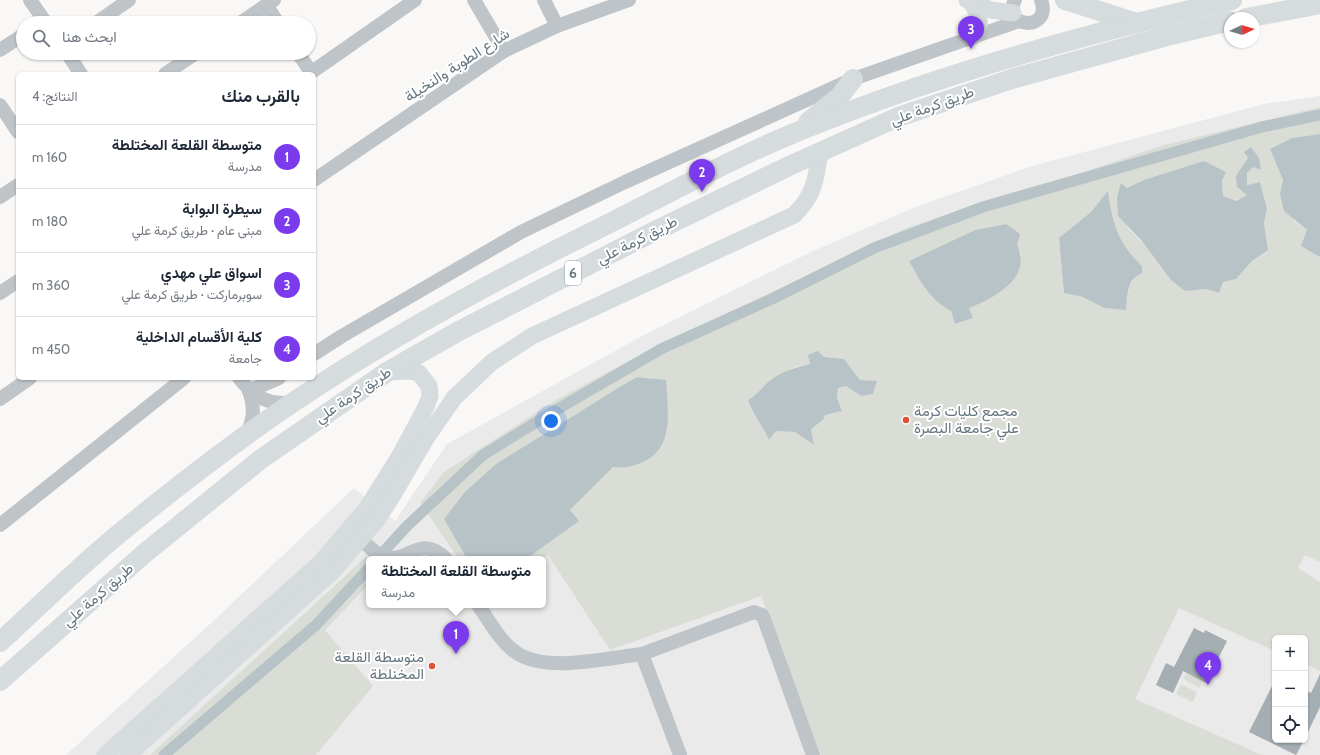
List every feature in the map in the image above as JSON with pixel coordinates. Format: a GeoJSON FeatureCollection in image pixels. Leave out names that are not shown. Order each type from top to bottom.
{"type":"FeatureCollection","features":[{"type":"Feature","properties":{"kind":"highway"},"geometry":{"type":"LineString","coordinates":[[1064,0],[1137,23]]}},
{"type":"Feature","properties":{"kind":"highway","name":"طريق كرمة علي"},"geometry":{"type":"LineString","coordinates":[[0,642],[124,529],[245,437],[294,402],[373,350],[506,276],[800,130],[942,78],[1062,42],[1232,0]]}},
{"type":"Feature","properties":{"kind":"highway"},"geometry":{"type":"LineString","coordinates":[[1260,15],[1320,4]]}},
{"type":"Feature","properties":{"kind":"highway","name":"طريق كرمة علي"},"geometry":{"type":"LineString","coordinates":[[0,681],[145,553],[261,459],[387,372],[457,332],[603,257],[820,152],[898,117],[977,89],[1138,44],[1224,22]]}},
{"type":"Feature","properties":{"kind":"highway"},"geometry":{"type":"LineString","coordinates":[[800,130],[813,117],[840,96],[853,79]]}},
{"type":"Feature","properties":{"kind":"highway"},"geometry":{"type":"LineString","coordinates":[[591,233],[594,246],[603,257]]}},
{"type":"Feature","properties":{"kind":"highway"},"geometry":{"type":"LineString","coordinates":[[560,248],[568,260],[573,273]]}},
{"type":"Feature","properties":{"kind":"main road"},"geometry":{"type":"LineString","coordinates":[[968,1],[991,10],[1015,11]]}},
{"type":"Feature","properties":{"kind":"main road"},"geometry":{"type":"LineString","coordinates":[[968,1],[980,19],[979,28],[974,36]]}},
{"type":"Feature","properties":{"kind":"main road"},"geometry":{"type":"LineString","coordinates":[[105,755],[299,582],[361,539],[394,495],[442,414],[454,398],[480,371],[505,352],[532,336],[794,214],[803,206],[815,184],[820,152]]}},
{"type":"Feature","properties":{"kind":"main road"},"geometry":{"type":"LineString","coordinates":[[128,755],[308,594],[339,553],[382,487],[428,401],[429,386],[419,373],[410,371],[387,372]]}},
{"type":"Feature","properties":{"kind":"street"},"geometry":{"type":"LineString","coordinates":[[30,0],[39,16]]}},
{"type":"Feature","properties":{"kind":"street"},"geometry":{"type":"LineString","coordinates":[[106,16],[129,0]]}},
{"type":"Feature","properties":{"kind":"street"},"geometry":{"type":"LineString","coordinates":[[311,72],[415,0]]}},
{"type":"Feature","properties":{"kind":"street"},"geometry":{"type":"LineString","coordinates":[[474,0],[504,52]]}},
{"type":"Feature","properties":{"kind":"street"},"geometry":{"type":"LineString","coordinates":[[544,0],[558,26]]}},
{"type":"Feature","properties":{"kind":"street","name":"شارع الطوبة والنخيلة"},"geometry":{"type":"LineString","coordinates":[[316,179],[504,52],[558,26],[630,0]]}},
{"type":"Feature","properties":{"kind":"street"},"geometry":{"type":"LineString","coordinates":[[316,353],[420,290],[521,232],[715,140],[853,79],[974,36],[1015,11],[1028,24],[1037,20],[1042,12],[1041,1],[1064,0]]}},
{"type":"Feature","properties":{"kind":"street"},"geometry":{"type":"LineString","coordinates":[[250,16],[270,3],[275,16]]}},
{"type":"Feature","properties":{"kind":"street"},"geometry":{"type":"LineString","coordinates":[[0,50],[16,40]]}},
{"type":"Feature","properties":{"kind":"street"},"geometry":{"type":"LineString","coordinates":[[72,60],[80,72]]}},
{"type":"Feature","properties":{"kind":"street"},"geometry":{"type":"LineString","coordinates":[[168,72],[186,60]]}},
{"type":"Feature","properties":{"kind":"street"},"geometry":{"type":"LineString","coordinates":[[302,60],[309,72]]}},
{"type":"Feature","properties":{"kind":"street"},"geometry":{"type":"LineString","coordinates":[[0,105],[16,129]]}},
{"type":"Feature","properties":{"kind":"street"},"geometry":{"type":"LineString","coordinates":[[0,197],[16,186]]}},
{"type":"Feature","properties":{"kind":"street"},"geometry":{"type":"LineString","coordinates":[[0,293],[16,282]]}},
{"type":"Feature","properties":{"kind":"street"},"geometry":{"type":"LineString","coordinates":[[0,399],[27,380]]}},
{"type":"Feature","properties":{"kind":"street"},"geometry":{"type":"LineString","coordinates":[[0,525],[181,380]]}},
{"type":"Feature","properties":{"kind":"street"},"geometry":{"type":"LineString","coordinates":[[240,380],[249,391],[265,401],[275,403],[294,402]]}},
{"type":"Feature","properties":{"kind":"street"},"geometry":{"type":"LineString","coordinates":[[249,391],[274,380]]}},
{"type":"Feature","properties":{"kind":"street"},"geometry":{"type":"LineString","coordinates":[[245,437],[252,419],[253,410],[249,391]]}},
{"type":"Feature","properties":{"kind":"street"},"geometry":{"type":"LineString","coordinates":[[361,539],[376,552],[384,556]]}},
{"type":"Feature","properties":{"kind":"street"},"geometry":{"type":"LineString","coordinates":[[400,556],[413,550],[425,548],[436,551],[442,556]]}},
{"type":"Feature","properties":{"kind":"street"},"geometry":{"type":"LineString","coordinates":[[480,608],[507,645],[521,656],[538,663],[556,664],[642,654],[754,612],[758,612],[764,619],[813,755]]}},
{"type":"Feature","properties":{"kind":"street"},"geometry":{"type":"LineString","coordinates":[[642,654],[680,755]]}},
{"type":"Feature","properties":{"kind":"shaded area","name":"مجمع كليات كرمة علي جامعة البصرة"},"geometry":{"type":"Polygon","coordinates":[[[1320,96],[1320,755],[66,755],[209,625],[354,488],[395,521],[447,444],[644,335],[813,251],[918,206],[1032,166],[1264,104],[1320,96]]]}},
{"type":"Feature","properties":{"kind":"shaded area","name":"مجمع كليات كرمة علي جامعة البصرة"},"geometry":{"type":"Polygon","coordinates":[[[1320,107],[1320,134],[1292,138],[1270,149],[1283,180],[1280,194],[1294,221],[1307,230],[1302,246],[1320,257],[1320,562],[1305,555],[1298,568],[1320,582],[1320,671],[1308,665],[1308,635],[1272,635],[1272,650],[1179,608],[1135,699],[1262,755],[821,755],[761,596],[610,650],[548,555],[546,556],[530,556],[578,521],[570,510],[613,467],[632,466],[652,378],[637,377],[496,464],[444,519],[465,556],[457,556],[420,503],[444,472],[556,400],[638,356],[902,230],[990,199],[1084,172],[1164,145],[1320,107]],[[1248,158],[1244,165],[1246,185],[1247,174],[1253,167],[1261,170],[1248,158]],[[1171,173],[1144,180],[1127,188],[1121,184],[1128,228],[1185,291],[1206,289],[1219,293],[1223,282],[1236,279],[1252,261],[1268,250],[1264,223],[1267,209],[1260,182],[1246,185],[1247,195],[1235,201],[1223,196],[1222,181],[1171,173]],[[1108,192],[1091,212],[1059,238],[1064,293],[1083,297],[1104,308],[1126,310],[1129,287],[1142,266],[1134,258],[1122,241],[1114,223],[1108,192]],[[1006,224],[975,230],[909,261],[951,311],[955,324],[973,318],[969,308],[983,302],[1022,255],[1006,224]],[[824,357],[810,364],[794,367],[748,400],[752,411],[769,440],[776,431],[795,432],[814,445],[811,429],[823,420],[824,415],[842,411],[837,398],[838,388],[846,386],[861,396],[873,394],[876,381],[860,380],[844,359],[824,357]]]}},
{"type":"Feature","properties":{"kind":"shaded area"},"geometry":{"type":"Polygon","coordinates":[[[1320,134],[1320,257],[1301,246],[1307,230],[1284,211],[1280,194],[1283,180],[1270,149],[1292,138],[1320,134]]]}},
{"type":"Feature","properties":{"kind":"shaded area"},"geometry":{"type":"Polygon","coordinates":[[[1251,147],[1259,158],[1261,170],[1253,167],[1247,173],[1247,185],[1260,182],[1267,209],[1264,223],[1268,250],[1252,261],[1236,279],[1223,282],[1219,293],[1206,289],[1185,291],[1171,280],[1142,241],[1118,216],[1117,198],[1121,183],[1127,188],[1144,180],[1204,161],[1226,172],[1222,181],[1223,196],[1236,201],[1247,195],[1237,187],[1236,176],[1248,158],[1244,152],[1251,147]]]}},
{"type":"Feature","properties":{"kind":"shaded area"},"geometry":{"type":"Polygon","coordinates":[[[1108,191],[1114,223],[1122,241],[1142,266],[1142,273],[1133,279],[1130,284],[1126,310],[1104,308],[1083,297],[1064,293],[1059,238],[1091,212],[1108,191]]]}},
{"type":"Feature","properties":{"kind":"shaded area"},"geometry":{"type":"Polygon","coordinates":[[[1006,224],[1020,234],[1017,245],[1021,257],[1020,267],[1015,277],[1008,285],[989,299],[969,308],[973,318],[955,324],[951,311],[937,302],[922,283],[909,261],[975,230],[1006,224]]]}},
{"type":"Feature","properties":{"kind":"shaded area"},"geometry":{"type":"Polygon","coordinates":[[[818,351],[824,357],[844,359],[860,380],[877,381],[873,394],[861,396],[846,386],[838,388],[837,398],[842,411],[825,415],[823,420],[811,429],[814,445],[795,432],[776,431],[769,440],[748,400],[776,376],[800,366],[810,364],[808,355],[818,351]]]}},
{"type":"Feature","properties":{"kind":"shaded area"},"geometry":{"type":"Polygon","coordinates":[[[637,377],[666,380],[668,420],[663,443],[656,453],[646,461],[632,466],[613,467],[570,510],[579,521],[530,556],[465,556],[444,519],[465,492],[496,464],[637,377]]]}},
{"type":"Feature","properties":{"kind":"shaded area"},"geometry":{"type":"Polygon","coordinates":[[[366,557],[366,587],[325,630],[373,686],[316,755],[150,755],[366,557]]]}},
{"type":"Feature","properties":{"kind":"shaded area"},"geometry":{"type":"Polygon","coordinates":[[[1186,673],[1203,681],[1200,688],[1183,679],[1186,673]]]}},
{"type":"Feature","properties":{"kind":"shaded area"},"geometry":{"type":"Polygon","coordinates":[[[1181,684],[1197,692],[1193,702],[1176,694],[1181,684]]]}},
{"type":"Feature","properties":{"kind":"building"},"geometry":{"type":"Polygon","coordinates":[[[1194,628],[1204,633],[1205,630],[1227,641],[1206,683],[1183,671],[1173,693],[1156,685],[1166,663],[1174,667],[1194,628]]]}},
{"type":"Feature","properties":{"kind":"building"},"geometry":{"type":"Polygon","coordinates":[[[1320,674],[1320,707],[1308,732],[1308,692],[1311,693],[1320,674]]]}},
{"type":"Feature","properties":{"kind":"building"},"geometry":{"type":"Polygon","coordinates":[[[1272,686],[1272,743],[1302,743],[1296,755],[1249,732],[1272,686]]]}},
{"type":"Feature","properties":{"kind":"waterway"},"geometry":{"type":"LineString","coordinates":[[386,549],[407,526],[483,455],[556,410],[661,349],[774,298],[874,248],[983,207],[1262,127],[1320,115]]}},
{"type":"Feature","properties":{"kind":"waterway"},"geometry":{"type":"LineString","coordinates":[[164,755],[316,625],[366,571]]}},
{"type":"Feature","properties":{"kind":"place","name":"اسواق علي مهدي"},"geometry":{"type":"Point","coordinates":[971,49]}},
{"type":"Feature","properties":{"kind":"place","name":"سيطرة البوابة"},"geometry":{"type":"Point","coordinates":[702,192]}},
{"type":"Feature","properties":{"kind":"place","name":"مجمع كليات كرمة علي جامعة البصرة"},"geometry":{"type":"Point","coordinates":[906,420]}},
{"type":"Feature","properties":{"kind":"place","name":"متوسطة القلعة المختلطة"},"geometry":{"type":"Point","coordinates":[456,654]}},
{"type":"Feature","properties":{"kind":"place","name":"متوسطة القلعة المخنلطة"},"geometry":{"type":"Point","coordinates":[432,666]}},
{"type":"Feature","properties":{"kind":"place","name":"كلية الأقسام الداخلية"},"geometry":{"type":"Point","coordinates":[1208,685]}}]}
